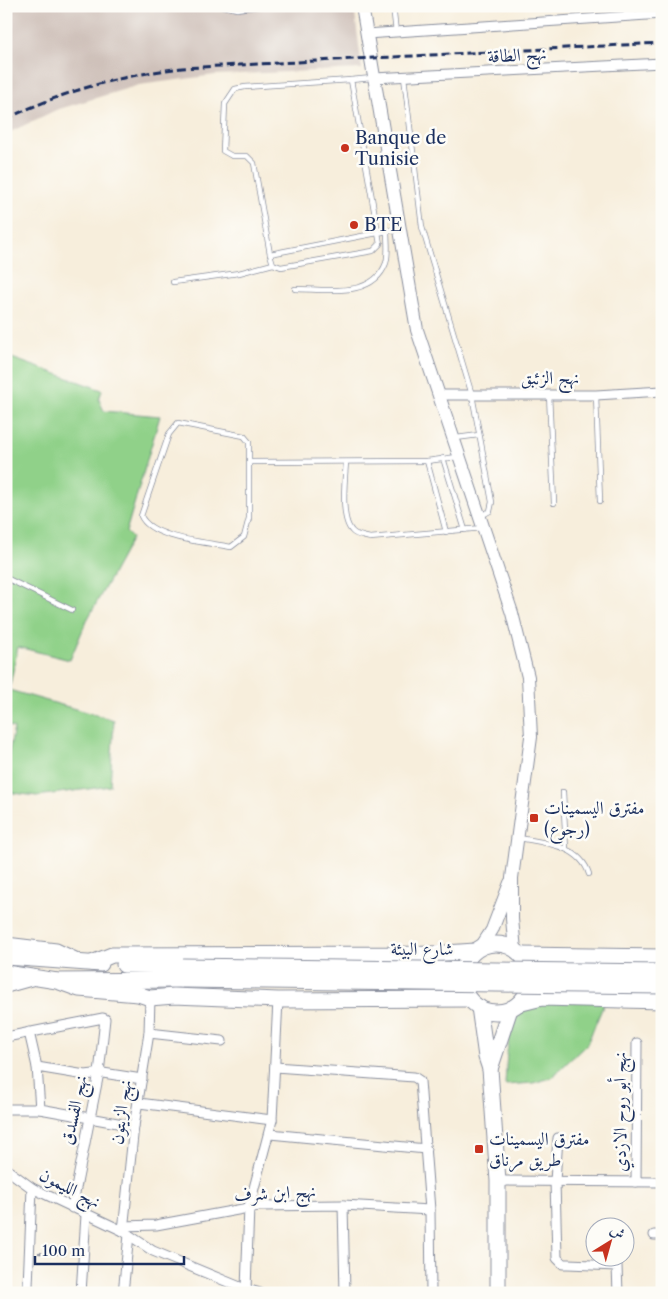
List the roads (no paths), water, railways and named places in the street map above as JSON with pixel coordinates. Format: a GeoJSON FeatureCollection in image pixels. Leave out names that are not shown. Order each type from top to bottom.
{"type":"FeatureCollection","features":[{"type":"Feature","properties":{"kind":"main road"},"geometry":{"type":"LineString","coordinates":[[362,6],[417,330],[512,614],[528,677],[531,737],[512,878],[512,919],[518,953],[527,964],[530,975],[525,996],[514,1006],[490,1069]]}},
{"type":"Feature","properties":{"kind":"main road"},"geometry":{"type":"LineString","coordinates":[[498,1293],[498,1181],[490,1069],[474,1003],[464,989],[462,979],[468,958],[478,949],[492,930],[512,878]]}},
{"type":"Feature","properties":{"kind":"main road"},"geometry":{"type":"LineString","coordinates":[[6,945],[56,951],[86,964],[112,955],[432,954],[478,949],[498,944],[518,953],[662,957]]}},
{"type":"Feature","properties":{"kind":"main road"},"geometry":{"type":"LineString","coordinates":[[6,957],[182,973],[662,986]]}},
{"type":"Feature","properties":{"kind":"main road","name":"شارع البيئة"},"geometry":{"type":"LineString","coordinates":[[6,973],[57,981],[182,973],[662,972]]}},
{"type":"Feature","properties":{"kind":"main road"},"geometry":{"type":"LineString","coordinates":[[6,985],[25,981],[32,977]]}},
{"type":"Feature","properties":{"kind":"main road"},"geometry":{"type":"LineString","coordinates":[[57,981],[79,989],[138,994],[150,998],[174,996],[278,1000],[474,1003],[489,1011],[542,998],[662,1002]]}},
{"type":"Feature","properties":{"kind":"street"},"geometry":{"type":"LineString","coordinates":[[366,34],[662,14]]}},
{"type":"Feature","properties":{"kind":"street","name":"نهج الطاقة"},"geometry":{"type":"LineString","coordinates":[[374,78],[662,63]]}},
{"type":"Feature","properties":{"kind":"street","name":"نهج الزئبق"},"geometry":{"type":"LineString","coordinates":[[439,395],[596,395],[662,391]]}},
{"type":"Feature","properties":{"kind":"street","name":"نهج الزيتون"},"geometry":{"type":"LineString","coordinates":[[123,1293],[125,1231],[134,1126],[149,1033],[150,998]]}},
{"type":"Feature","properties":{"kind":"street"},"geometry":{"type":"LineString","coordinates":[[246,1289],[249,1207],[270,1134],[272,1120],[278,1000]]}},
{"type":"Feature","properties":{"kind":"street","name":"نهج الفسدق"},"geometry":{"type":"LineString","coordinates":[[29,1032],[104,1018],[99,1073],[72,1208]]}},
{"type":"Feature","properties":{"kind":"street"},"geometry":{"type":"LineString","coordinates":[[6,1037],[29,1032],[37,1067],[40,1108]]}},
{"type":"Feature","properties":{"kind":"street"},"geometry":{"type":"LineString","coordinates":[[149,1033],[222,1041]]}},
{"type":"Feature","properties":{"kind":"street","name":"نهج أبو روح الازدي"},"geometry":{"type":"LineString","coordinates":[[636,1182],[637,1043]]}},
{"type":"Feature","properties":{"kind":"street"},"geometry":{"type":"LineString","coordinates":[[37,1067],[85,1075],[99,1073],[142,1079]]}},
{"type":"Feature","properties":{"kind":"street"},"geometry":{"type":"LineString","coordinates":[[275,1067],[417,1078],[421,1085],[426,1148],[430,1210],[431,1293]]}},
{"type":"Feature","properties":{"kind":"street"},"geometry":{"type":"LineString","coordinates":[[139,1103],[272,1120]]}},
{"type":"Feature","properties":{"kind":"street"},"geometry":{"type":"LineString","coordinates":[[6,1109],[40,1108],[134,1126]]}},
{"type":"Feature","properties":{"kind":"street"},"geometry":{"type":"LineString","coordinates":[[270,1134],[426,1148]]}},
{"type":"Feature","properties":{"kind":"street"},"geometry":{"type":"LineString","coordinates":[[558,1138],[555,1181],[556,1253],[559,1261],[568,1264],[617,1266],[618,1293]]}},
{"type":"Feature","properties":{"kind":"street","name":"نهج الليمون"},"geometry":{"type":"LineString","coordinates":[[7,1171],[32,1188],[86,1215],[125,1231],[153,1251],[260,1293]]}},
{"type":"Feature","properties":{"kind":"street"},"geometry":{"type":"LineString","coordinates":[[498,1181],[662,1182]]}},
{"type":"Feature","properties":{"kind":"street"},"geometry":{"type":"LineString","coordinates":[[28,1286],[32,1188]]}},
{"type":"Feature","properties":{"kind":"street"},"geometry":{"type":"LineString","coordinates":[[343,1205],[345,1293]]}},
{"type":"Feature","properties":{"kind":"street","name":"نهج ابن شرف"},"geometry":{"type":"LineString","coordinates":[[125,1231],[249,1207],[343,1205],[430,1210]]}},
{"type":"Feature","properties":{"kind":"street"},"geometry":{"type":"LineString","coordinates":[[81,1293],[86,1215]]}},
{"type":"Feature","properties":{"kind":"lane"},"geometry":{"type":"LineString","coordinates":[[223,6],[237,9],[259,6]]}},
{"type":"Feature","properties":{"kind":"lane"},"geometry":{"type":"LineString","coordinates":[[393,6],[396,32]]}},
{"type":"Feature","properties":{"kind":"lane"},"geometry":{"type":"LineString","coordinates":[[346,462],[345,513],[350,530],[355,534],[370,538],[465,530],[482,522],[493,508],[472,395],[422,227],[404,77]]}},
{"type":"Feature","properties":{"kind":"lane"},"geometry":{"type":"LineString","coordinates":[[273,264],[254,164],[247,156],[232,156],[223,151],[225,104],[229,96],[235,89],[245,87],[374,78]]}},
{"type":"Feature","properties":{"kind":"lane"},"geometry":{"type":"LineString","coordinates":[[173,282],[239,273],[273,264],[287,267],[373,251],[380,244],[351,80]]}},
{"type":"Feature","properties":{"kind":"lane"},"geometry":{"type":"LineString","coordinates":[[270,254],[400,228]]}},
{"type":"Feature","properties":{"kind":"lane"},"geometry":{"type":"LineString","coordinates":[[295,289],[350,289],[367,286],[380,274],[386,262],[387,231]]}},
{"type":"Feature","properties":{"kind":"lane"},"geometry":{"type":"LineString","coordinates":[[549,394],[554,503]]}},
{"type":"Feature","properties":{"kind":"lane"},"geometry":{"type":"LineString","coordinates":[[596,395],[600,501]]}},
{"type":"Feature","properties":{"kind":"lane"},"geometry":{"type":"LineString","coordinates":[[178,423],[244,436],[249,442],[251,462],[249,518],[244,537],[232,547],[157,532],[143,521],[142,516],[169,434],[178,423]]}},
{"type":"Feature","properties":{"kind":"lane"},"geometry":{"type":"LineString","coordinates":[[452,438],[479,435]]}},
{"type":"Feature","properties":{"kind":"lane"},"geometry":{"type":"LineString","coordinates":[[251,462],[427,461],[458,456]]}},
{"type":"Feature","properties":{"kind":"lane"},"geometry":{"type":"LineString","coordinates":[[443,458],[465,530]]}},
{"type":"Feature","properties":{"kind":"lane"},"geometry":{"type":"LineString","coordinates":[[427,461],[446,532]]}},
{"type":"Feature","properties":{"kind":"lane"},"geometry":{"type":"LineString","coordinates":[[6,578],[72,610]]}},
{"type":"Feature","properties":{"kind":"lane"},"geometry":{"type":"LineString","coordinates":[[563,792],[566,849]]}},
{"type":"Feature","properties":{"kind":"lane"},"geometry":{"type":"LineString","coordinates":[[518,838],[566,849],[584,861],[589,874]]}},
{"type":"Feature","properties":{"kind":"railway"},"geometry":{"type":"LineString","coordinates":[[6,119],[27,109],[92,86],[136,75],[182,68],[662,43]]}},
{"type":"Feature","properties":{"kind":"place","name":"Banque de Tunisie"},"geometry":{"type":"Point","coordinates":[345,148]}},
{"type":"Feature","properties":{"kind":"place","name":"BTE"},"geometry":{"type":"Point","coordinates":[354,225]}},
{"type":"Feature","properties":{"kind":"place","name":"مفترق اليسمينات (رجوع)"},"geometry":{"type":"Point","coordinates":[534,818]}},
{"type":"Feature","properties":{"kind":"place","name":"مفترق اليسمينات طريق مرناق"},"geometry":{"type":"Point","coordinates":[479,1149]}}]}
